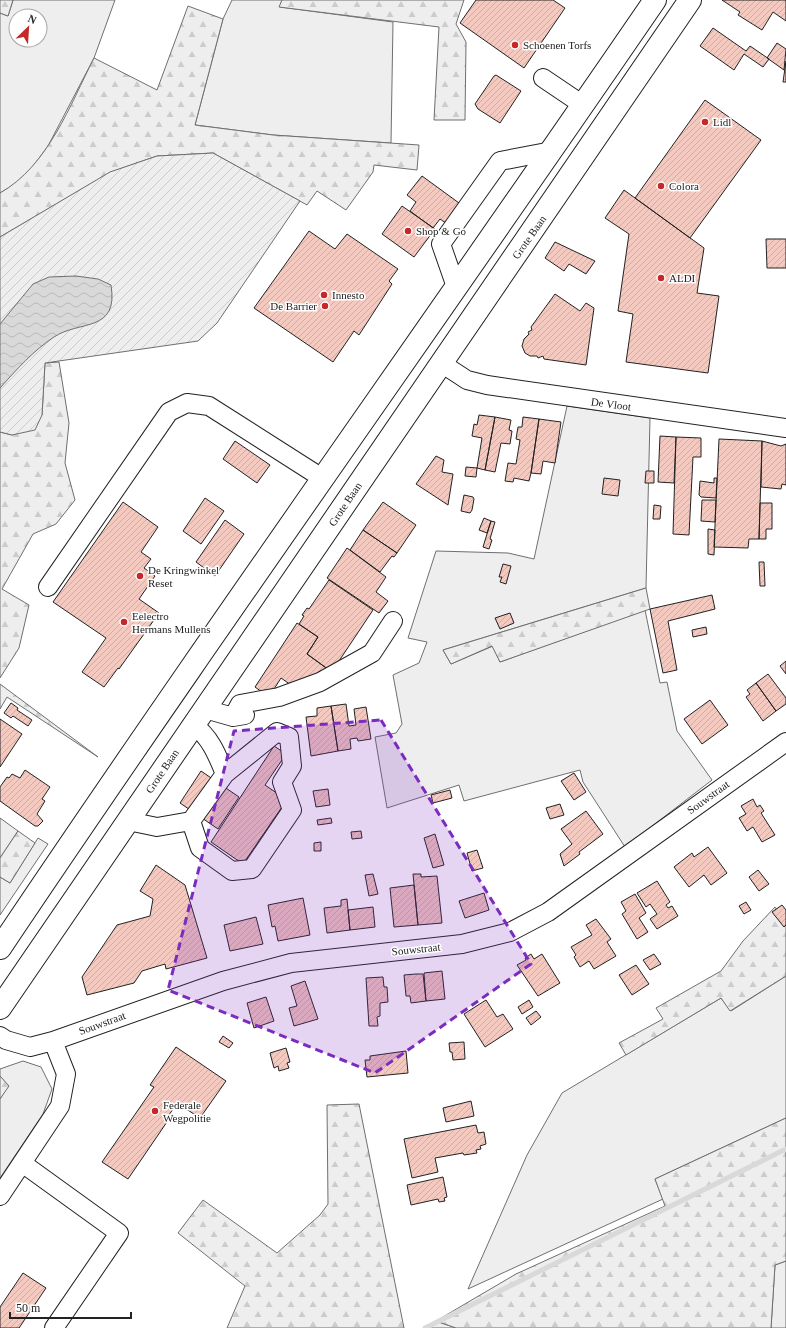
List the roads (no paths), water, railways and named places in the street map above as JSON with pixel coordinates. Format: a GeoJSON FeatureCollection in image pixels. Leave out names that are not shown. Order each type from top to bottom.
{"type":"FeatureCollection","features":[{"type":"Feature","properties":{"kind":"main road"},"geometry":{"type":"LineString","coordinates":[[0,948],[322,478],[552,151],[655,0]]}},
{"type":"Feature","properties":{"kind":"main road","name":"Grote Baan"},"geometry":{"type":"LineString","coordinates":[[0,1008],[690,0]]}},
{"type":"Feature","properties":{"kind":"street"},"geometry":{"type":"LineString","coordinates":[[543,78],[583,105]]}},
{"type":"Feature","properties":{"kind":"street"},"geometry":{"type":"LineString","coordinates":[[456,288],[442,244],[500,161],[552,151]]}},
{"type":"Feature","properties":{"kind":"street","name":"De Vloot"},"geometry":{"type":"LineString","coordinates":[[441,363],[467,380],[488,386],[786,428]]}},
{"type":"Feature","properties":{"kind":"street"},"geometry":{"type":"LineString","coordinates":[[48,588],[170,412],[187,403],[209,406],[322,478]]}},
{"type":"Feature","properties":{"kind":"street"},"geometry":{"type":"LineString","coordinates":[[233,717],[240,704],[272,698],[301,690],[372,653],[393,621]]}},
{"type":"Feature","properties":{"kind":"street"},"geometry":{"type":"LineString","coordinates":[[225,774],[218,757],[202,731],[199,717],[233,717],[250,714]]}},
{"type":"Feature","properties":{"kind":"street"},"geometry":{"type":"LineString","coordinates":[[128,821],[157,827],[191,821],[225,774],[277,732],[289,737],[292,766],[282,782],[292,810],[252,870],[232,871],[200,848],[191,821]]}},
{"type":"Feature","properties":{"kind":"street","name":"Souwstraat"},"geometry":{"type":"LineString","coordinates":[[0,1036],[6,1040],[30,1046],[52,1041],[223,980],[291,963],[462,944],[510,932],[548,912],[786,742]]}},
{"type":"Feature","properties":{"kind":"street"},"geometry":{"type":"LineString","coordinates":[[0,1196],[60,1106],[66,1074],[52,1041]]}},
{"type":"Feature","properties":{"kind":"street"},"geometry":{"type":"LineString","coordinates":[[22,1163],[119,1233],[54,1328]]}},
{"type":"Feature","properties":{"kind":"water"},"geometry":{"type":"Polygon","coordinates":[[[76,276],[98,279],[111,285],[112,300],[109,311],[103,318],[95,323],[64,332],[46,342],[19,367],[0,388],[0,324],[33,284],[49,277],[76,276]]]}},
{"type":"Feature","properties":{"kind":"waterway"},"geometry":{"type":"LineString","coordinates":[[425,1328],[786,1149]]}},
{"type":"Feature","properties":{"kind":"place","name":"Schoenen Torfs"},"geometry":{"type":"Point","coordinates":[515,45]}},
{"type":"Feature","properties":{"kind":"place","name":"Lidl"},"geometry":{"type":"Point","coordinates":[705,122]}},
{"type":"Feature","properties":{"kind":"place","name":"Colora"},"geometry":{"type":"Point","coordinates":[661,186]}},
{"type":"Feature","properties":{"kind":"place","name":"Shop & Go"},"geometry":{"type":"Point","coordinates":[408,231]}},
{"type":"Feature","properties":{"kind":"place","name":"ALDI"},"geometry":{"type":"Point","coordinates":[661,278]}},
{"type":"Feature","properties":{"kind":"place","name":"Innesto"},"geometry":{"type":"Point","coordinates":[324,295]}},
{"type":"Feature","properties":{"kind":"place","name":"De Barrier"},"geometry":{"type":"Point","coordinates":[325,306]}},
{"type":"Feature","properties":{"kind":"place","name":"De Kringwinkel Reset"},"geometry":{"type":"Point","coordinates":[140,576]}},
{"type":"Feature","properties":{"kind":"place","name":"Eelectro Hermans Mullens"},"geometry":{"type":"Point","coordinates":[124,622]}},
{"type":"Feature","properties":{"kind":"place","name":"Federale Wegpolitie"},"geometry":{"type":"Point","coordinates":[155,1111]}}]}
